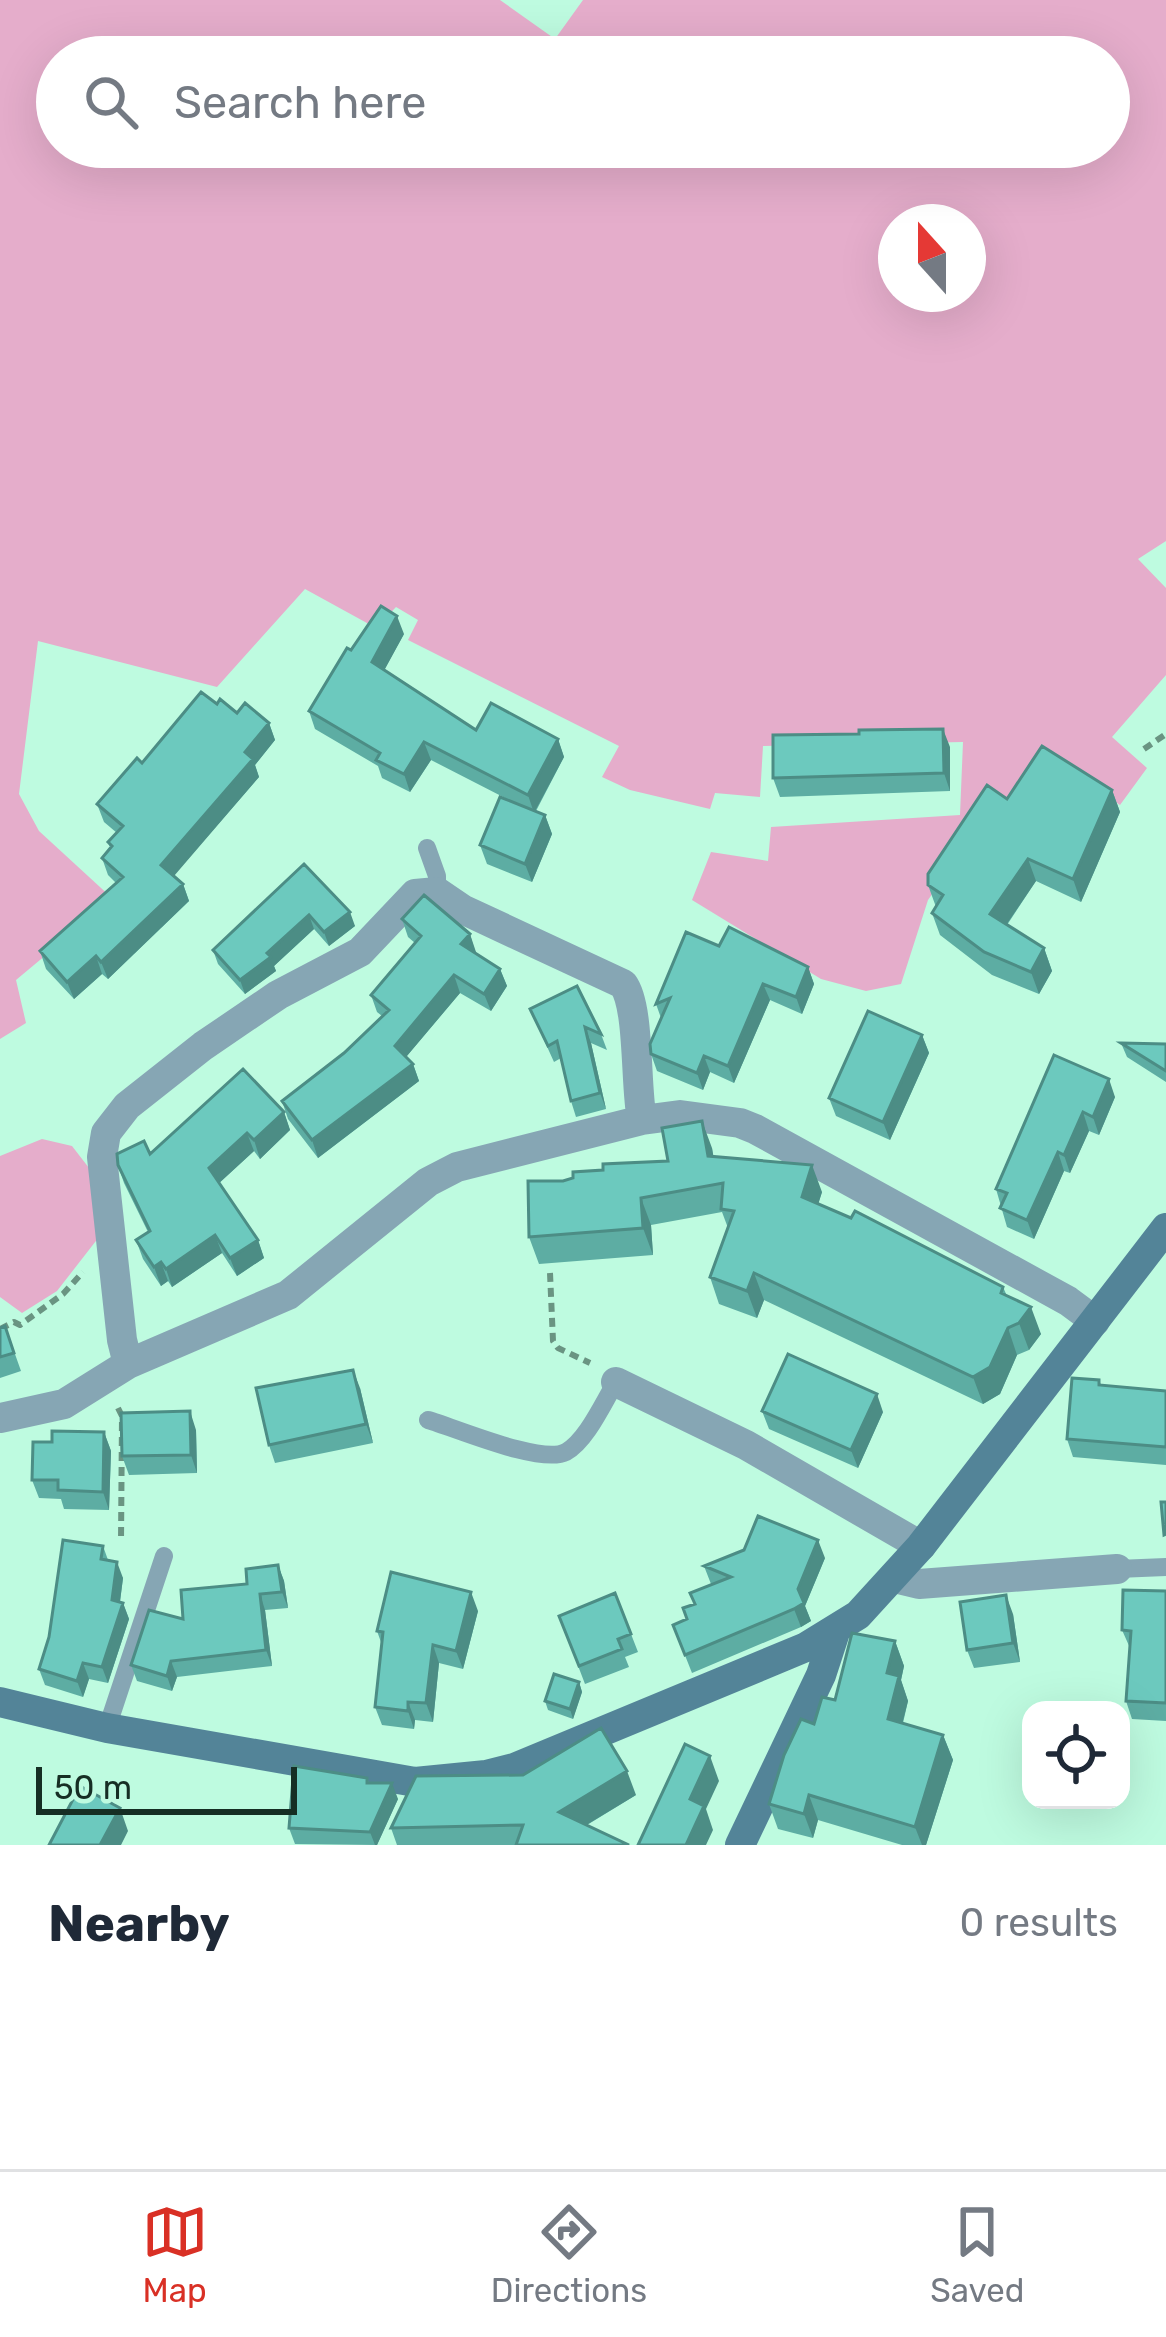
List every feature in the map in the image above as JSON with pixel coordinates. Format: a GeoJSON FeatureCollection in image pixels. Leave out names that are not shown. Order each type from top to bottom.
{"type":"FeatureCollection","features":[{"type":"Feature","properties":{"kind":"street"},"geometry":{"type":"LineString","coordinates":[[128,1364],[102,1157],[102,1145],[114,1120],[163,1076],[259,1008],[360,952],[415,894],[437,892],[480,918],[623,984],[633,1004],[635,1085],[642,1120]]}},
{"type":"Feature","properties":{"kind":"street"},"geometry":{"type":"LineString","coordinates":[[0,1418],[64,1404],[128,1364],[288,1295],[428,1182],[457,1167],[642,1120],[680,1115],[754,1129],[1050,1290],[1095,1321]]}},
{"type":"Feature","properties":{"kind":"street"},"geometry":{"type":"LineString","coordinates":[[0,1702],[413,1793],[514,1768],[835,1632],[858,1615],[921,1546],[1166,1228]]}},
{"type":"Feature","properties":{"kind":"street"},"geometry":{"type":"LineString","coordinates":[[616,1382],[746,1445],[921,1546]]}},
{"type":"Feature","properties":{"kind":"street"},"geometry":{"type":"LineString","coordinates":[[894,1578],[919,1583],[1117,1569]]}},
{"type":"Feature","properties":{"kind":"street"},"geometry":{"type":"LineString","coordinates":[[740,1845],[821,1675],[835,1632]]}},
{"type":"Feature","properties":{"kind":"lane"},"geometry":{"type":"LineString","coordinates":[[427,848],[437,892]]}},
{"type":"Feature","properties":{"kind":"lane"},"geometry":{"type":"LineString","coordinates":[[428,1420],[517,1449],[558,1454],[579,1439],[616,1382]]}},
{"type":"Feature","properties":{"kind":"lane"},"geometry":{"type":"LineString","coordinates":[[107,1728],[164,1556]]}},
{"type":"Feature","properties":{"kind":"lane"},"geometry":{"type":"LineString","coordinates":[[1117,1569],[1166,1567]]}},
{"type":"Feature","properties":{"kind":"path"},"geometry":{"type":"LineString","coordinates":[[1144,749],[1166,734]]}},
{"type":"Feature","properties":{"kind":"path"},"geometry":{"type":"LineString","coordinates":[[0,1329],[38,1313],[87,1267]]}},
{"type":"Feature","properties":{"kind":"path"},"geometry":{"type":"LineString","coordinates":[[550,1273],[553,1341],[558,1348],[610,1372],[616,1382]]}},
{"type":"Feature","properties":{"kind":"path"},"geometry":{"type":"LineString","coordinates":[[122,1426],[122,1542]]}},
{"type":"Feature","properties":{"kind":"shaded area"},"geometry":{"type":"Polygon","coordinates":[[[0,0],[500,0],[551,36],[36,36],[36,168],[1130,168],[1130,36],[557,36],[583,0],[1166,0],[1166,541],[1138,559],[1166,588],[1166,675],[1112,737],[1147,768],[1120,805],[1046,756],[1030,788],[994,806],[928,900],[901,984],[866,991],[821,979],[692,900],[711,852],[768,861],[771,827],[960,815],[963,742],[763,746],[760,797],[715,793],[710,809],[630,790],[602,777],[619,746],[408,640],[418,620],[396,607],[376,628],[305,589],[217,687],[38,641],[19,794],[39,831],[113,899],[16,980],[26,1023],[0,1039],[0,0]]]}},
{"type":"Feature","properties":{"kind":"shaded area"},"geometry":{"type":"Polygon","coordinates":[[[42,1139],[72,1146],[96,1177],[99,1237],[57,1291],[22,1313],[0,1297],[0,1156],[42,1139]]]}},
{"type":"Feature","properties":{"kind":"building"},"geometry":{"type":"Polygon","coordinates":[[[381,606],[397,616],[372,662],[476,730],[491,703],[558,739],[528,795],[424,742],[404,774],[376,760],[380,753],[309,711],[347,648],[351,650],[381,606]]]}},
{"type":"Feature","properties":{"kind":"building"},"geometry":{"type":"Polygon","coordinates":[[[201,692],[237,713],[245,703],[269,723],[245,752],[253,759],[161,865],[183,884],[101,962],[96,956],[67,982],[40,951],[123,877],[102,858],[112,846],[108,842],[123,826],[97,804],[137,758],[142,763],[201,692]]]}},
{"type":"Feature","properties":{"kind":"building"},"geometry":{"type":"Polygon","coordinates":[[[943,729],[944,773],[773,778],[773,735],[943,729]]]}},
{"type":"Feature","properties":{"kind":"building"},"geometry":{"type":"Polygon","coordinates":[[[1042,746],[1112,790],[1073,879],[1028,859],[990,914],[1044,948],[1031,972],[984,952],[932,913],[943,895],[928,885],[928,874],[987,785],[1007,799],[1042,746]]]}},
{"type":"Feature","properties":{"kind":"building"},"geometry":{"type":"Polygon","coordinates":[[[500,797],[545,815],[525,864],[480,845],[500,797]]]}},
{"type":"Feature","properties":{"kind":"building"},"geometry":{"type":"Polygon","coordinates":[[[304,864],[350,912],[324,932],[309,915],[267,953],[271,957],[240,980],[213,950],[304,864]]]}},
{"type":"Feature","properties":{"kind":"building"},"geometry":{"type":"Polygon","coordinates":[[[424,895],[470,934],[461,944],[500,969],[484,994],[454,975],[395,1046],[413,1064],[312,1140],[282,1101],[344,1053],[389,1010],[371,995],[421,936],[402,919],[424,895]]]}},
{"type":"Feature","properties":{"kind":"building"},"geometry":{"type":"Polygon","coordinates":[[[729,927],[808,967],[796,997],[763,984],[728,1066],[704,1056],[697,1073],[651,1054],[650,1044],[670,998],[656,1004],[686,932],[719,946],[729,927]]]}},
{"type":"Feature","properties":{"kind":"building"},"geometry":{"type":"Polygon","coordinates":[[[577,986],[601,1034],[585,1027],[600,1093],[571,1101],[557,1041],[548,1046],[530,1009],[577,986]]]}},
{"type":"Feature","properties":{"kind":"building"},"geometry":{"type":"Polygon","coordinates":[[[868,1011],[922,1035],[883,1122],[829,1098],[868,1011]]]}},
{"type":"Feature","properties":{"kind":"building"},"geometry":{"type":"Polygon","coordinates":[[[1121,1043],[1166,1044],[1166,1071],[1121,1043]]]}},
{"type":"Feature","properties":{"kind":"building"},"geometry":{"type":"Polygon","coordinates":[[[1054,1055],[1109,1079],[1093,1117],[1083,1112],[1064,1155],[1058,1152],[1027,1220],[1000,1208],[1007,1193],[996,1189],[1054,1055]]]}},
{"type":"Feature","properties":{"kind":"building"},"geometry":{"type":"Polygon","coordinates":[[[243,1069],[284,1112],[254,1140],[247,1133],[209,1168],[258,1240],[230,1258],[215,1235],[166,1269],[161,1262],[154,1267],[136,1240],[150,1231],[117,1154],[144,1141],[150,1154],[243,1069]]]}},
{"type":"Feature","properties":{"kind":"building"},"geometry":{"type":"Polygon","coordinates":[[[702,1121],[708,1156],[812,1165],[802,1197],[851,1218],[855,1211],[1003,1287],[1001,1293],[1031,1307],[1019,1323],[1008,1328],[990,1367],[973,1377],[754,1273],[747,1291],[710,1277],[734,1211],[721,1209],[723,1183],[641,1198],[643,1228],[529,1237],[528,1181],[563,1181],[573,1178],[573,1172],[603,1170],[603,1164],[668,1161],[662,1128],[702,1121]]]}},
{"type":"Feature","properties":{"kind":"building"},"geometry":{"type":"Polygon","coordinates":[[[5,1326],[14,1353],[0,1357],[0,1328],[5,1326]]]}},
{"type":"Feature","properties":{"kind":"building"},"geometry":{"type":"Polygon","coordinates":[[[788,1354],[877,1394],[851,1450],[762,1411],[788,1354]]]}},
{"type":"Feature","properties":{"kind":"building"},"geometry":{"type":"Polygon","coordinates":[[[353,1370],[366,1424],[269,1445],[256,1388],[353,1370]]]}},
{"type":"Feature","properties":{"kind":"building"},"geometry":{"type":"Polygon","coordinates":[[[1072,1378],[1166,1391],[1166,1447],[1067,1439],[1072,1378]]]}},
{"type":"Feature","properties":{"kind":"building"},"geometry":{"type":"Polygon","coordinates":[[[190,1411],[191,1455],[122,1456],[121,1413],[190,1411]]]}},
{"type":"Feature","properties":{"kind":"building"},"geometry":{"type":"Polygon","coordinates":[[[52,1431],[104,1432],[103,1492],[58,1490],[58,1480],[32,1480],[33,1442],[52,1442],[52,1431]]]}},
{"type":"Feature","properties":{"kind":"building"},"geometry":{"type":"Polygon","coordinates":[[[1161,1502],[1166,1502],[1164,1535],[1161,1502]]]}},
{"type":"Feature","properties":{"kind":"building"},"geometry":{"type":"Polygon","coordinates":[[[758,1516],[818,1540],[798,1589],[804,1603],[685,1655],[673,1625],[687,1619],[683,1608],[695,1604],[690,1593],[731,1577],[704,1566],[744,1550],[758,1516]]]}},
{"type":"Feature","properties":{"kind":"building"},"geometry":{"type":"Polygon","coordinates":[[[63,1540],[103,1546],[101,1559],[117,1562],[112,1600],[123,1603],[102,1667],[83,1663],[77,1681],[39,1669],[49,1637],[63,1540]]]}},
{"type":"Feature","properties":{"kind":"building"},"geometry":{"type":"Polygon","coordinates":[[[278,1565],[282,1592],[260,1594],[266,1650],[171,1661],[167,1676],[131,1665],[149,1610],[183,1619],[181,1590],[247,1584],[246,1569],[278,1565]]]}},
{"type":"Feature","properties":{"kind":"building"},"geometry":{"type":"Polygon","coordinates":[[[391,1572],[471,1592],[456,1651],[433,1645],[426,1703],[408,1702],[408,1711],[375,1707],[383,1632],[377,1631],[391,1572]]]}},
{"type":"Feature","properties":{"kind":"building"},"geometry":{"type":"Polygon","coordinates":[[[1123,1590],[1166,1591],[1166,1703],[1126,1701],[1131,1631],[1122,1630],[1123,1590]]]}},
{"type":"Feature","properties":{"kind":"building"},"geometry":{"type":"Polygon","coordinates":[[[615,1593],[631,1634],[618,1639],[622,1649],[579,1666],[559,1616],[615,1593]]]}},
{"type":"Feature","properties":{"kind":"building"},"geometry":{"type":"Polygon","coordinates":[[[1006,1595],[1013,1643],[967,1650],[960,1602],[1006,1595]]]}},
{"type":"Feature","properties":{"kind":"building"},"geometry":{"type":"Polygon","coordinates":[[[852,1633],[895,1641],[887,1673],[899,1676],[888,1719],[943,1735],[915,1827],[809,1795],[804,1814],[769,1804],[801,1719],[814,1724],[822,1697],[835,1700],[852,1633]]]}},
{"type":"Feature","properties":{"kind":"building"},"geometry":{"type":"Polygon","coordinates":[[[554,1674],[579,1682],[570,1709],[545,1701],[554,1674]]]}},
{"type":"Feature","properties":{"kind":"building"},"geometry":{"type":"Polygon","coordinates":[[[601,1728],[627,1771],[559,1812],[629,1845],[516,1845],[523,1825],[391,1828],[416,1776],[523,1775],[601,1728]]]}},
{"type":"Feature","properties":{"kind":"building"},"geometry":{"type":"Polygon","coordinates":[[[685,1744],[710,1756],[690,1799],[704,1806],[686,1845],[638,1845],[685,1744]]]}},
{"type":"Feature","properties":{"kind":"building"},"geometry":{"type":"Polygon","coordinates":[[[294,1766],[367,1778],[367,1783],[392,1783],[370,1832],[289,1828],[294,1766]]]}},
{"type":"Feature","properties":{"kind":"building"},"geometry":{"type":"Polygon","coordinates":[[[80,1786],[120,1808],[100,1845],[49,1845],[80,1786]]]}}]}
